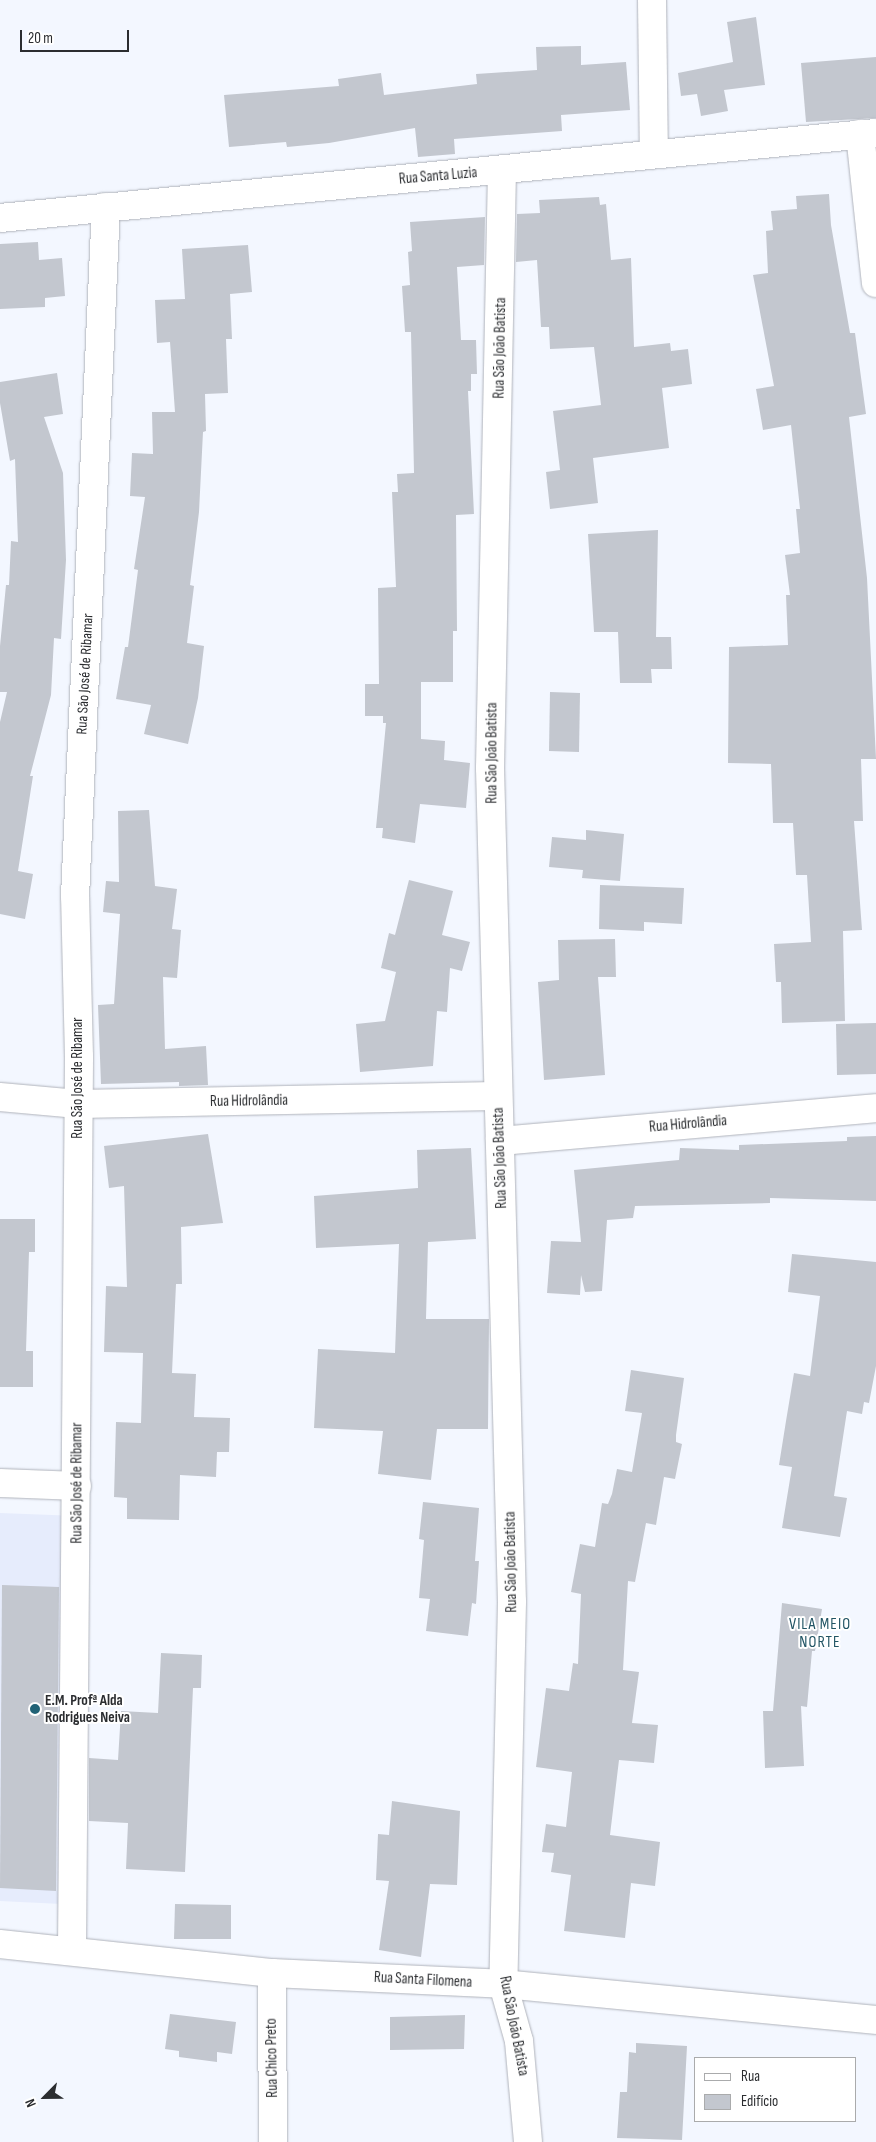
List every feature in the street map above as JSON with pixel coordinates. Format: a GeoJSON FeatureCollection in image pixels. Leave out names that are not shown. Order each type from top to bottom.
{"type":"FeatureCollection","features":[{"type":"Feature","properties":{"kind":"street"},"geometry":{"type":"LineString","coordinates":[[652,0],[654,153]]}},
{"type":"Feature","properties":{"kind":"street"},"geometry":{"type":"LineString","coordinates":[[868,134],[876,283]]}},
{"type":"Feature","properties":{"kind":"street","name":"Rua Santa Luzia"},"geometry":{"type":"LineString","coordinates":[[0,218],[502,170],[654,153],[868,134]]}},
{"type":"Feature","properties":{"kind":"street","name":"Rua São João Batista"},"geometry":{"type":"LineString","coordinates":[[502,170],[490,768],[512,1602],[503,1984],[519,2041],[528,2142]]}},
{"type":"Feature","properties":{"kind":"street","name":"Rua São José de Ribamar"},"geometry":{"type":"LineString","coordinates":[[72,1951],[77,1486],[78,1104],[75,897],[106,207]]}},
{"type":"Feature","properties":{"kind":"street","name":"Rua Hidrolândia"},"geometry":{"type":"LineString","coordinates":[[0,1097],[78,1104],[498,1096]]}},
{"type":"Feature","properties":{"kind":"street","name":"Rua Hidrolândia"},"geometry":{"type":"LineString","coordinates":[[500,1141],[876,1108]]}},
{"type":"Feature","properties":{"kind":"street"},"geometry":{"type":"LineString","coordinates":[[0,1482],[77,1486]]}},
{"type":"Feature","properties":{"kind":"street","name":"Rua Santa Filomena"},"geometry":{"type":"LineString","coordinates":[[0,1944],[272,1973],[503,1984],[876,2020]]}},
{"type":"Feature","properties":{"kind":"street","name":"Rua Chico Preto"},"geometry":{"type":"LineString","coordinates":[[272,1973],[273,2142]]}},
{"type":"Feature","properties":{"kind":"shaded area","name":"E.M. Profª Alda Rodrigues Neiva"},"geometry":{"type":"Polygon","coordinates":[[[0,1513],[78,1516],[61,1904],[0,1901],[0,1513]]]}},
{"type":"Feature","properties":{"kind":"building"},"geometry":{"type":"Polygon","coordinates":[[[756,17],[765,85],[724,90],[728,111],[701,116],[697,94],[681,96],[678,73],[733,62],[727,22],[756,17]]]}},
{"type":"Feature","properties":{"kind":"building"},"geometry":{"type":"Polygon","coordinates":[[[581,46],[581,65],[626,62],[630,110],[561,115],[562,131],[454,139],[455,154],[418,157],[415,128],[329,143],[287,147],[286,142],[229,147],[224,95],[339,86],[338,79],[381,73],[384,95],[477,84],[476,74],[537,70],[536,47],[581,46]]]}},
{"type":"Feature","properties":{"kind":"building"},"geometry":{"type":"Polygon","coordinates":[[[876,57],[876,118],[806,122],[801,63],[876,57]]]}},
{"type":"Feature","properties":{"kind":"building"},"geometry":{"type":"Polygon","coordinates":[[[829,194],[831,225],[850,333],[855,333],[866,414],[849,417],[867,578],[876,759],[861,759],[863,821],[854,821],[862,930],[843,931],[845,1021],[782,1023],[781,982],[776,982],[774,944],[811,942],[807,875],[796,875],[793,823],[773,823],[771,764],[728,763],[729,647],[788,645],[786,595],[790,595],[785,555],[800,553],[796,509],[800,509],[791,425],[763,430],[756,389],[774,386],[753,275],[768,273],[766,231],[773,230],[771,211],[797,209],[796,196],[829,194]]]}},
{"type":"Feature","properties":{"kind":"building"},"geometry":{"type":"Polygon","coordinates":[[[599,197],[600,205],[606,204],[611,260],[631,258],[634,347],[670,343],[671,351],[688,349],[692,384],[662,388],[669,448],[593,458],[598,503],[550,509],[546,472],[560,470],[553,411],[601,405],[594,347],[550,349],[549,327],[541,327],[537,260],[516,262],[517,214],[540,213],[539,200],[599,197]]]}},
{"type":"Feature","properties":{"kind":"building"},"geometry":{"type":"Polygon","coordinates":[[[485,217],[484,265],[457,267],[461,340],[476,340],[477,374],[471,374],[471,391],[468,391],[474,514],[456,515],[457,631],[453,631],[453,682],[421,682],[421,739],[445,741],[444,760],[470,763],[466,808],[420,804],[415,843],[382,838],[383,828],[376,828],[386,723],[383,723],[383,716],[365,716],[365,684],[379,684],[378,588],[396,587],[392,492],[398,492],[397,474],[414,473],[411,332],[405,332],[402,286],[410,285],[408,252],[412,251],[410,222],[485,217]]]}},
{"type":"Feature","properties":{"kind":"building"},"geometry":{"type":"Polygon","coordinates":[[[38,242],[39,260],[62,258],[65,296],[45,298],[45,307],[0,309],[0,244],[38,242]]]}},
{"type":"Feature","properties":{"kind":"building"},"geometry":{"type":"Polygon","coordinates":[[[248,245],[252,292],[230,294],[232,339],[226,339],[228,393],[205,394],[206,431],[203,432],[199,512],[190,585],[194,586],[187,643],[204,646],[198,698],[188,744],[144,734],[151,705],[116,699],[125,647],[128,647],[138,570],[134,569],[145,497],[130,496],[132,453],[153,454],[152,412],[175,412],[170,342],[157,343],[155,300],[185,299],[182,249],[248,245]]]}},
{"type":"Feature","properties":{"kind":"building"},"geometry":{"type":"Polygon","coordinates":[[[57,373],[63,414],[44,417],[63,473],[66,560],[61,639],[54,638],[51,695],[30,776],[33,776],[18,871],[33,874],[25,919],[0,914],[0,722],[7,692],[0,692],[0,646],[6,585],[9,585],[11,541],[18,542],[15,459],[10,461],[0,403],[0,382],[57,373]]]}},
{"type":"Feature","properties":{"kind":"building"},"geometry":{"type":"Polygon","coordinates":[[[658,530],[656,637],[671,637],[672,669],[651,669],[652,683],[620,683],[618,632],[594,632],[588,534],[658,530]]]}},
{"type":"Feature","properties":{"kind":"building"},"geometry":{"type":"Polygon","coordinates":[[[550,692],[580,693],[579,752],[549,751],[550,692]]]}},
{"type":"Feature","properties":{"kind":"building"},"geometry":{"type":"Polygon","coordinates":[[[149,810],[155,886],[177,889],[172,929],[181,930],[177,978],[163,977],[165,1049],[206,1046],[208,1085],[179,1086],[179,1082],[101,1084],[98,1005],[114,1004],[120,914],[103,912],[106,881],[119,882],[118,811],[149,810]]]}},
{"type":"Feature","properties":{"kind":"building"},"geometry":{"type":"Polygon","coordinates":[[[586,830],[624,834],[620,881],[582,878],[583,870],[549,867],[552,837],[586,840],[586,830]]]}},
{"type":"Feature","properties":{"kind":"building"},"geometry":{"type":"Polygon","coordinates":[[[409,880],[453,891],[442,935],[470,942],[462,971],[450,968],[447,1012],[437,1011],[433,1066],[360,1072],[356,1024],[385,1021],[396,972],[381,968],[389,933],[395,935],[409,880]]]}},
{"type":"Feature","properties":{"kind":"building"},"geometry":{"type":"Polygon","coordinates":[[[600,885],[684,888],[682,924],[644,922],[644,931],[599,929],[600,885]]]}},
{"type":"Feature","properties":{"kind":"building"},"geometry":{"type":"Polygon","coordinates":[[[615,939],[616,977],[598,977],[605,1075],[544,1080],[538,982],[559,980],[558,940],[615,939]]]}},
{"type":"Feature","properties":{"kind":"building"},"geometry":{"type":"Polygon","coordinates":[[[876,1023],[876,1074],[837,1075],[836,1024],[876,1023]]]}},
{"type":"Feature","properties":{"kind":"building"},"geometry":{"type":"Polygon","coordinates":[[[208,1134],[223,1223],[181,1227],[182,1284],[176,1284],[172,1373],[196,1374],[194,1417],[230,1418],[229,1452],[217,1452],[216,1477],[180,1475],[179,1520],[127,1519],[127,1498],[114,1497],[116,1422],[141,1423],[143,1353],[104,1352],[106,1286],[127,1287],[124,1186],[109,1188],[104,1146],[208,1134]]]}},
{"type":"Feature","properties":{"kind":"building"},"geometry":{"type":"Polygon","coordinates":[[[876,1136],[876,1201],[770,1198],[770,1203],[635,1206],[633,1218],[607,1220],[602,1291],[585,1292],[581,1275],[580,1295],[547,1293],[551,1241],[581,1242],[574,1170],[679,1160],[680,1148],[739,1150],[739,1145],[847,1141],[847,1137],[876,1136]]]}},
{"type":"Feature","properties":{"kind":"building"},"geometry":{"type":"Polygon","coordinates":[[[471,1148],[476,1239],[428,1242],[426,1319],[489,1319],[488,1429],[437,1429],[431,1480],[378,1474],[383,1431],[314,1428],[318,1349],[395,1353],[399,1244],[316,1248],[314,1196],[418,1188],[417,1150],[471,1148]]]}},
{"type":"Feature","properties":{"kind":"building"},"geometry":{"type":"Polygon","coordinates":[[[0,1219],[35,1219],[35,1252],[29,1252],[26,1351],[33,1351],[33,1387],[0,1387],[0,1219]]]}},
{"type":"Feature","properties":{"kind":"building"},"geometry":{"type":"Polygon","coordinates":[[[792,1254],[876,1262],[876,1366],[869,1403],[864,1402],[862,1414],[847,1411],[834,1496],[847,1498],[840,1537],[782,1528],[792,1467],[779,1465],[786,1421],[794,1373],[810,1376],[820,1296],[788,1292],[792,1254]]]}},
{"type":"Feature","properties":{"kind":"building"},"geometry":{"type":"Polygon","coordinates":[[[631,1370],[684,1378],[676,1435],[676,1442],[682,1444],[675,1479],[664,1477],[656,1525],[646,1523],[635,1582],[628,1581],[623,1670],[639,1672],[632,1723],[658,1725],[654,1763],[619,1760],[610,1835],[660,1842],[655,1886],[631,1883],[625,1938],[564,1931],[571,1875],[551,1872],[554,1853],[542,1852],[546,1824],[566,1827],[572,1772],[536,1767],[546,1688],[569,1691],[573,1663],[578,1664],[581,1594],[571,1592],[580,1544],[595,1547],[602,1503],[608,1504],[617,1469],[632,1472],[642,1413],[625,1411],[631,1370]]]}},
{"type":"Feature","properties":{"kind":"building"},"geometry":{"type":"Polygon","coordinates":[[[423,1502],[479,1508],[475,1561],[479,1561],[476,1604],[472,1603],[468,1636],[426,1631],[430,1599],[419,1598],[424,1540],[419,1539],[423,1502]]]}},
{"type":"Feature","properties":{"kind":"building","name":"E.M. Profª Alda Rodrigues Neiva"},"geometry":{"type":"Polygon","coordinates":[[[2,1585],[59,1587],[56,1891],[0,1888],[2,1585]]]}},
{"type":"Feature","properties":{"kind":"building"},"geometry":{"type":"Polygon","coordinates":[[[782,1603],[822,1609],[815,1651],[812,1651],[807,1707],[801,1706],[804,1766],[765,1768],[763,1711],[773,1711],[782,1603]]]}},
{"type":"Feature","properties":{"kind":"building"},"geometry":{"type":"Polygon","coordinates":[[[161,1653],[202,1655],[201,1688],[193,1688],[185,1872],[126,1869],[128,1823],[89,1821],[89,1758],[118,1760],[121,1711],[158,1713],[161,1653]]]}},
{"type":"Feature","properties":{"kind":"building"},"geometry":{"type":"Polygon","coordinates":[[[392,1801],[460,1811],[457,1885],[430,1884],[421,1957],[379,1950],[389,1881],[376,1880],[378,1834],[389,1835],[392,1801]]]}},
{"type":"Feature","properties":{"kind":"building"},"geometry":{"type":"Polygon","coordinates":[[[175,1904],[231,1905],[231,1939],[174,1939],[175,1904]]]}},
{"type":"Feature","properties":{"kind":"building"},"geometry":{"type":"Polygon","coordinates":[[[170,2014],[236,2022],[232,2054],[217,2052],[217,2062],[179,2057],[179,2051],[165,2049],[170,2014]]]}},
{"type":"Feature","properties":{"kind":"building"},"geometry":{"type":"Polygon","coordinates":[[[465,2015],[464,2049],[390,2050],[390,2017],[465,2015]]]}},
{"type":"Feature","properties":{"kind":"building"},"geometry":{"type":"Polygon","coordinates":[[[636,2043],[687,2046],[682,2140],[617,2138],[620,2092],[627,2092],[629,2052],[636,2053],[636,2043]]]}},
{"type":"Feature","properties":{"kind":"place","name":"E.M. Profª Alda Rodrigues Neiva"},"geometry":{"type":"Point","coordinates":[35,1709]}},
{"type":"Feature","properties":{"kind":"district","name":"VILA MEIO NORTE"},"geometry":{"type":"Point","coordinates":[820,1634]}}]}
